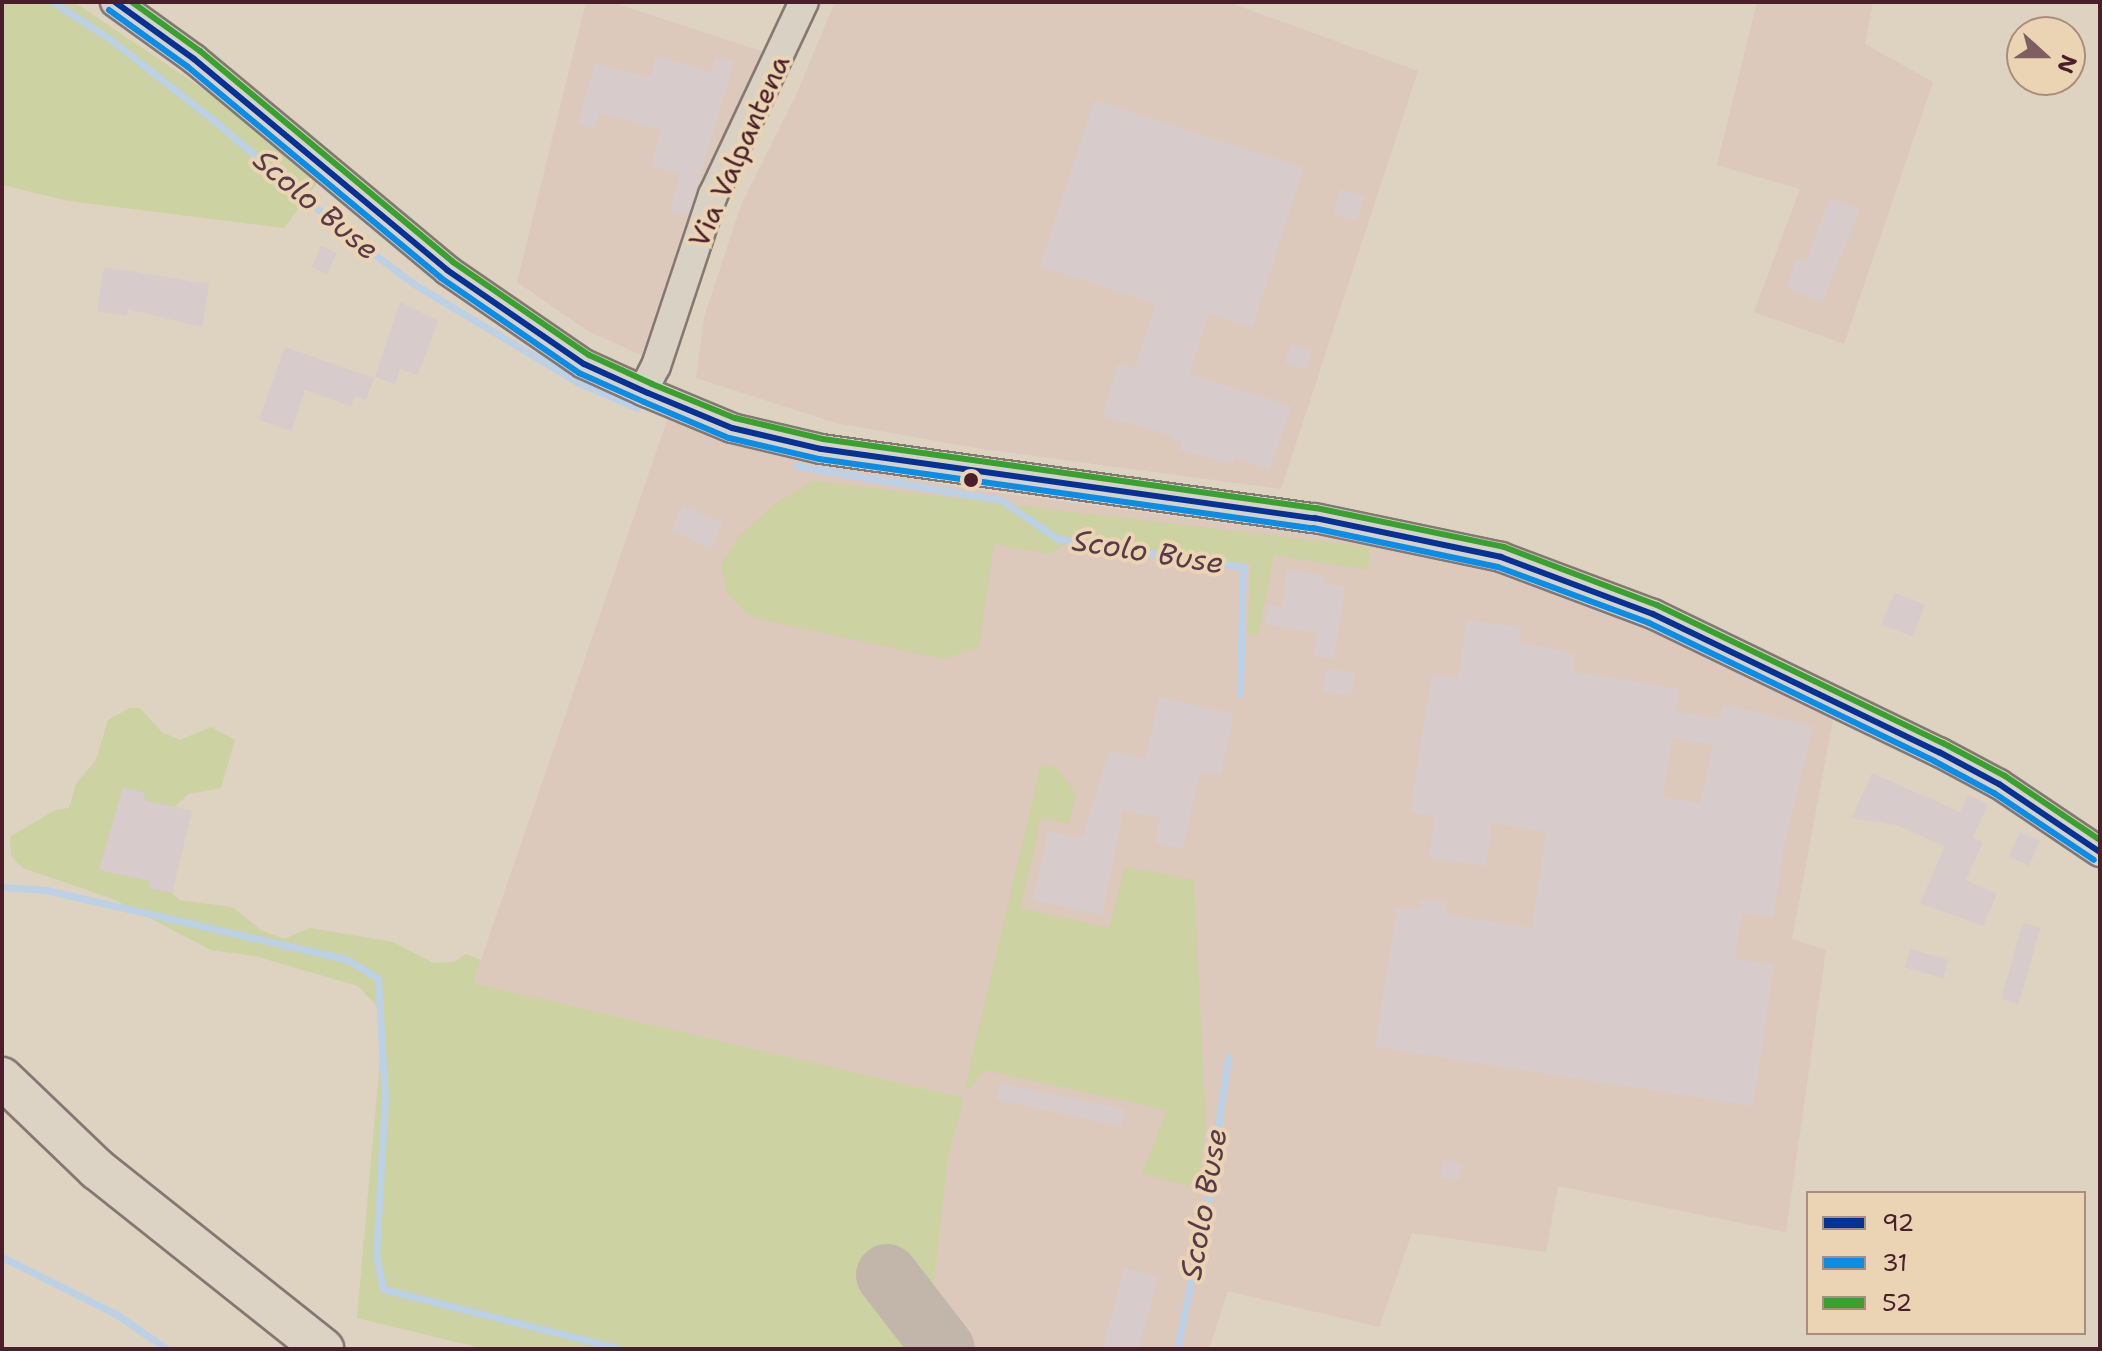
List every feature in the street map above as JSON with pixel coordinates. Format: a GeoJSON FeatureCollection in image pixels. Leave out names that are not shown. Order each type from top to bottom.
{"type":"FeatureCollection","features":[{"type":"Feature","properties":{"kind":"highway"},"geometry":{"type":"LineString","coordinates":[[2,1078],[97,1169],[323,1349]]}},
{"type":"Feature","properties":{"kind":"street"},"geometry":{"type":"LineString","coordinates":[[115,2],[194,59],[447,270],[584,364],[643,391],[732,428],[821,449],[1315,518],[1501,557],[1653,614],[1939,752],[2055,820],[2100,852]]}},
{"type":"Feature","properties":{"kind":"street","name":"Via Valpantena"},"geometry":{"type":"LineString","coordinates":[[643,391],[713,195],[804,2]]}},
{"type":"Feature","properties":{"kind":"shaded area"},"geometry":{"type":"Polygon","coordinates":[[[586,2],[611,2],[776,56],[663,365],[588,331],[517,282],[586,2]]]}},
{"type":"Feature","properties":{"kind":"shaded area"},"geometry":{"type":"Polygon","coordinates":[[[835,2],[1228,2],[1418,71],[1281,489],[976,448],[836,423],[696,378],[704,318],[741,205],[797,93],[835,2]]]}},
{"type":"Feature","properties":{"kind":"shaded area"},"geometry":{"type":"Polygon","coordinates":[[[1757,2],[1873,2],[1865,44],[1933,82],[1844,344],[1754,312],[1800,189],[1717,165],[1757,2]]]}},
{"type":"Feature","properties":{"kind":"shaded area"},"geometry":{"type":"Polygon","coordinates":[[[670,412],[828,463],[970,489],[1381,544],[1482,565],[1598,603],[1834,714],[1792,939],[1826,950],[1786,1232],[1558,1186],[1546,1252],[1412,1233],[1379,1327],[1228,1291],[1209,1349],[926,1349],[948,1160],[964,1098],[473,983],[670,412]]]}},
{"type":"Feature","properties":{"kind":"green space"},"geometry":{"type":"Polygon","coordinates":[[[2,2],[74,2],[221,101],[319,181],[284,228],[69,201],[2,185],[2,2]]]}},
{"type":"Feature","properties":{"kind":"green space"},"geometry":{"type":"Polygon","coordinates":[[[813,481],[1370,547],[1368,570],[1274,555],[1258,636],[1247,634],[1251,564],[1070,543],[1049,554],[994,544],[979,647],[943,659],[768,621],[747,614],[727,593],[721,565],[738,537],[774,504],[813,481]]]}},
{"type":"Feature","properties":{"kind":"green space"},"geometry":{"type":"Polygon","coordinates":[[[130,708],[140,708],[162,732],[180,740],[211,727],[235,740],[221,788],[189,794],[171,810],[170,891],[179,900],[232,907],[261,930],[284,939],[310,928],[393,942],[433,963],[454,962],[466,954],[481,960],[473,983],[964,1098],[948,1160],[926,1349],[485,1349],[357,1318],[384,1014],[358,986],[255,956],[211,950],[113,899],[23,868],[11,856],[10,837],[55,810],[69,808],[76,784],[96,760],[108,720],[130,708]]]}},
{"type":"Feature","properties":{"kind":"green space"},"geometry":{"type":"Polygon","coordinates":[[[1041,764],[1059,769],[1076,795],[1068,824],[1041,818],[1021,908],[1109,928],[1125,867],[1194,880],[1206,1124],[1199,1177],[1187,1186],[1142,1173],[1167,1110],[984,1070],[971,1088],[965,1087],[1041,764]]]}},
{"type":"Feature","properties":{"kind":"building"},"geometry":{"type":"Polygon","coordinates":[[[656,56],[712,72],[715,57],[734,62],[688,216],[670,211],[680,174],[651,166],[661,130],[600,113],[595,129],[578,124],[595,63],[650,78],[656,56]]]}},
{"type":"Feature","properties":{"kind":"building"},"geometry":{"type":"Polygon","coordinates":[[[1094,100],[1304,168],[1252,328],[1209,313],[1189,374],[1292,406],[1269,470],[1235,457],[1233,464],[1180,450],[1182,442],[1172,441],[1174,436],[1102,416],[1118,363],[1135,368],[1156,304],[1040,266],[1094,100]]]}},
{"type":"Feature","properties":{"kind":"building"},"geometry":{"type":"Polygon","coordinates":[[[1341,189],[1364,196],[1356,221],[1333,214],[1341,189]]]}},
{"type":"Feature","properties":{"kind":"building"},"geometry":{"type":"Polygon","coordinates":[[[1830,198],[1860,209],[1822,302],[1786,288],[1797,258],[1806,261],[1830,198]]]}},
{"type":"Feature","properties":{"kind":"building"},"geometry":{"type":"Polygon","coordinates":[[[321,246],[337,253],[327,274],[312,267],[321,246]]]}},
{"type":"Feature","properties":{"kind":"building"},"geometry":{"type":"Polygon","coordinates":[[[104,267],[209,284],[202,327],[128,309],[127,316],[97,311],[104,267]]]}},
{"type":"Feature","properties":{"kind":"building"},"geometry":{"type":"Polygon","coordinates":[[[400,302],[438,321],[418,375],[400,369],[395,384],[375,377],[400,302]]]}},
{"type":"Feature","properties":{"kind":"building"},"geometry":{"type":"Polygon","coordinates":[[[1291,344],[1312,351],[1306,370],[1285,363],[1291,344]]]}},
{"type":"Feature","properties":{"kind":"building"},"geometry":{"type":"Polygon","coordinates":[[[285,347],[374,378],[366,400],[355,396],[351,406],[305,390],[291,431],[259,420],[285,347]]]}},
{"type":"Feature","properties":{"kind":"building"},"geometry":{"type":"Polygon","coordinates":[[[683,505],[723,524],[711,549],[671,530],[683,505]]]}},
{"type":"Feature","properties":{"kind":"building"},"geometry":{"type":"Polygon","coordinates":[[[1287,570],[1324,576],[1323,583],[1345,587],[1334,659],[1313,656],[1317,633],[1266,624],[1268,605],[1282,607],[1287,570]]]}},
{"type":"Feature","properties":{"kind":"building"},"geometry":{"type":"Polygon","coordinates":[[[1894,593],[1925,605],[1913,637],[1882,625],[1894,593]]]}},
{"type":"Feature","properties":{"kind":"building"},"geometry":{"type":"Polygon","coordinates":[[[1467,620],[1522,628],[1520,642],[1575,654],[1573,672],[1679,689],[1676,712],[1720,718],[1723,704],[1813,727],[1785,840],[1773,918],[1742,913],[1735,959],[1774,965],[1753,1106],[1375,1047],[1397,907],[1420,910],[1421,899],[1447,902],[1445,914],[1532,928],[1546,832],[1492,823],[1486,866],[1429,858],[1435,816],[1410,812],[1432,674],[1458,678],[1467,620]],[[1672,738],[1663,797],[1700,803],[1713,745],[1672,738]]]}},
{"type":"Feature","properties":{"kind":"building"},"geometry":{"type":"Polygon","coordinates":[[[1326,669],[1355,673],[1352,696],[1323,692],[1326,669]]]}},
{"type":"Feature","properties":{"kind":"building"},"geometry":{"type":"Polygon","coordinates":[[[1159,697],[1234,714],[1221,775],[1200,771],[1183,849],[1155,842],[1160,818],[1123,810],[1102,915],[1033,900],[1048,831],[1082,838],[1109,751],[1145,759],[1159,697]]]}},
{"type":"Feature","properties":{"kind":"building"},"geometry":{"type":"Polygon","coordinates":[[[1872,773],[1960,812],[1968,795],[1988,804],[1973,837],[1983,842],[1966,880],[1997,894],[1983,926],[1920,903],[1945,846],[1896,825],[1852,818],[1872,773]]]}},
{"type":"Feature","properties":{"kind":"building"},"geometry":{"type":"Polygon","coordinates":[[[123,787],[145,793],[144,800],[192,811],[172,893],[149,888],[150,881],[99,870],[123,787]]]}},
{"type":"Feature","properties":{"kind":"building"},"geometry":{"type":"Polygon","coordinates":[[[2020,832],[2040,841],[2029,866],[2009,857],[2020,832]]]}},
{"type":"Feature","properties":{"kind":"building"},"geometry":{"type":"Polygon","coordinates":[[[2023,923],[2040,928],[2019,1004],[2001,999],[2023,923]]]}},
{"type":"Feature","properties":{"kind":"building"},"geometry":{"type":"Polygon","coordinates":[[[1910,949],[1948,960],[1943,978],[1905,967],[1910,949]]]}},
{"type":"Feature","properties":{"kind":"building"},"geometry":{"type":"Polygon","coordinates":[[[1000,1083],[1125,1110],[1122,1126],[996,1100],[1000,1083]]]}},
{"type":"Feature","properties":{"kind":"building"},"geometry":{"type":"Polygon","coordinates":[[[1443,1160],[1461,1162],[1459,1180],[1441,1178],[1443,1160]]]}},
{"type":"Feature","properties":{"kind":"building"},"geometry":{"type":"Polygon","coordinates":[[[1124,1268],[1158,1277],[1139,1349],[1102,1349],[1124,1268]]]}},
{"type":"Feature","properties":{"kind":"waterway","name":"Scolo Buse"},"geometry":{"type":"LineString","coordinates":[[53,2],[110,39],[216,122],[342,230],[414,284],[577,382],[637,408]]}},
{"type":"Feature","properties":{"kind":"waterway","name":"Scolo Buse"},"geometry":{"type":"LineString","coordinates":[[796,466],[1001,500],[1058,539],[1243,567],[1240,694]]}},
{"type":"Feature","properties":{"kind":"waterway"},"geometry":{"type":"LineString","coordinates":[[2,887],[46,890],[346,959],[378,978],[385,1099],[376,1255],[383,1289],[621,1349]]}},
{"type":"Feature","properties":{"kind":"waterway","name":"Scolo Buse"},"geometry":{"type":"LineString","coordinates":[[1177,1349],[1206,1213],[1228,1057]]}},
{"type":"Feature","properties":{"kind":"waterway"},"geometry":{"type":"LineString","coordinates":[[2,1257],[116,1314],[167,1349]]}},
{"type":"Feature","properties":{"kind":"taxiway"},"geometry":{"type":"LineString","coordinates":[[887,1275],[944,1349]]}},
{"type":"Feature","properties":{"kind":"transit line","name":"92"},"geometry":{"type":"LineString","coordinates":[[115,2],[194,59],[447,270],[584,364],[648,393],[732,428],[821,449],[1315,518],[1501,557],[1653,614],[1939,752],[1999,784],[2100,852]]}},
{"type":"Feature","properties":{"kind":"transit line","name":"52"},"geometry":{"type":"LineString","coordinates":[[132,2],[200,51],[453,262],[589,355],[652,384],[735,418],[823,439],[1316,508],[1504,547],[1657,605],[1943,743],[2005,776],[2100,840]]}},
{"type":"Feature","properties":{"kind":"transit line","name":"31"},"geometry":{"type":"LineString","coordinates":[[109,10],[188,67],[441,278],[579,373],[644,402],[729,438],[819,459],[1313,528],[1498,567],[1649,623],[1934,761],[1994,793],[2094,860]]}}]}
